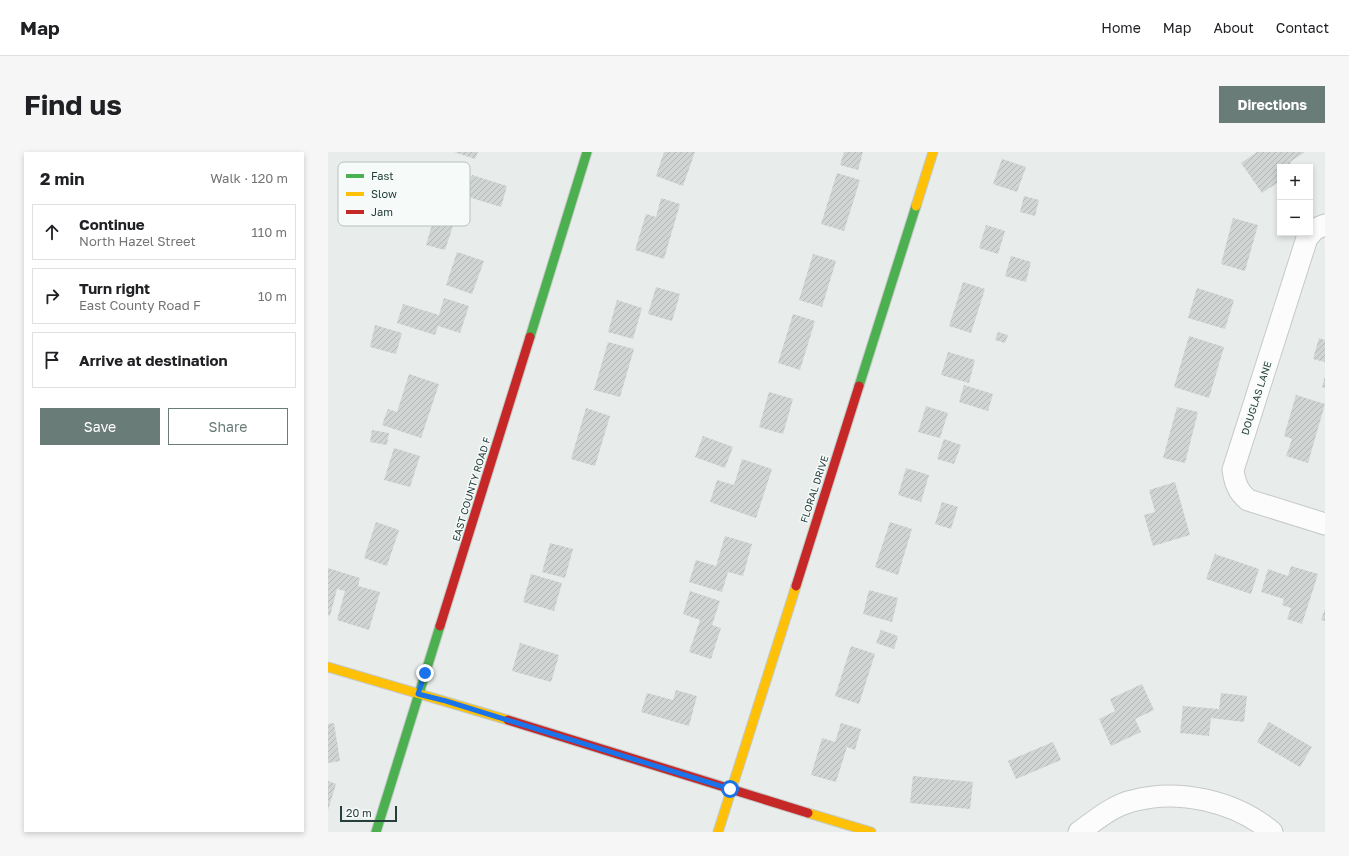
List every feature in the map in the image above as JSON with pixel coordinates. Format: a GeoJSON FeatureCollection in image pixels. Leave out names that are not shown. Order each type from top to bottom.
{"type":"FeatureCollection","features":[{"type":"Feature","properties":{"kind":"street","name":"EAST COUNTY ROAD F"},"geometry":{"type":"LineString","coordinates":[[376,832],[587,152]]}},
{"type":"Feature","properties":{"kind":"street","name":"FLORAL DRIVE"},"geometry":{"type":"LineString","coordinates":[[718,832],[730,789],[933,152]]}},
{"type":"Feature","properties":{"kind":"street","name":"DOUGLAS LANE"},"geometry":{"type":"LineString","coordinates":[[1325,225],[1315,229],[1307,238],[1233,470],[1234,482],[1241,494],[1248,500],[1325,524]]}},
{"type":"Feature","properties":{"kind":"street"},"geometry":{"type":"LineString","coordinates":[[328,667],[446,701],[871,832]]}},
{"type":"Feature","properties":{"kind":"street"},"geometry":{"type":"LineString","coordinates":[[1079,832],[1115,808],[1132,801],[1163,796],[1192,798],[1220,804],[1245,814],[1272,832]]}},
{"type":"Feature","properties":{"kind":"building"},"geometry":{"type":"Polygon","coordinates":[[[454,152],[478,152],[475,159],[454,152]]]}},
{"type":"Feature","properties":{"kind":"building"},"geometry":{"type":"Polygon","coordinates":[[[664,152],[695,152],[683,186],[656,176],[664,152]]]}},
{"type":"Feature","properties":{"kind":"building"},"geometry":{"type":"Polygon","coordinates":[[[844,152],[863,152],[858,170],[840,165],[844,152]]]}},
{"type":"Feature","properties":{"kind":"building"},"geometry":{"type":"Polygon","coordinates":[[[1257,152],[1305,152],[1290,162],[1291,164],[1277,164],[1277,183],[1262,193],[1241,163],[1257,152]]]}},
{"type":"Feature","properties":{"kind":"building"},"geometry":{"type":"Polygon","coordinates":[[[1002,159],[1026,167],[1017,192],[993,184],[1002,159]]]}},
{"type":"Feature","properties":{"kind":"building"},"geometry":{"type":"Polygon","coordinates":[[[837,173],[860,180],[844,231],[821,224],[837,173]]]}},
{"type":"Feature","properties":{"kind":"building"},"geometry":{"type":"Polygon","coordinates":[[[472,175],[507,186],[501,207],[470,198],[470,181],[472,175]]]}},
{"type":"Feature","properties":{"kind":"building"},"geometry":{"type":"Polygon","coordinates":[[[1024,196],[1039,200],[1035,216],[1020,212],[1024,196]]]}},
{"type":"Feature","properties":{"kind":"building"},"geometry":{"type":"Polygon","coordinates":[[[661,198],[680,204],[664,259],[635,250],[646,214],[656,217],[661,198]]]}},
{"type":"Feature","properties":{"kind":"building"},"geometry":{"type":"Polygon","coordinates":[[[1233,218],[1258,225],[1245,271],[1221,264],[1233,218]]]}},
{"type":"Feature","properties":{"kind":"building"},"geometry":{"type":"Polygon","coordinates":[[[986,225],[1005,231],[998,254],[979,248],[986,225]]]}},
{"type":"Feature","properties":{"kind":"building"},"geometry":{"type":"Polygon","coordinates":[[[432,226],[453,226],[445,250],[426,245],[432,226]]]}},
{"type":"Feature","properties":{"kind":"building"},"geometry":{"type":"Polygon","coordinates":[[[457,252],[484,261],[472,294],[446,285],[457,252]]]}},
{"type":"Feature","properties":{"kind":"building"},"geometry":{"type":"Polygon","coordinates":[[[813,254],[836,261],[822,307],[799,300],[813,254]]]}},
{"type":"Feature","properties":{"kind":"building"},"geometry":{"type":"Polygon","coordinates":[[[1011,256],[1031,262],[1026,282],[1005,276],[1011,256]]]}},
{"type":"Feature","properties":{"kind":"building"},"geometry":{"type":"Polygon","coordinates":[[[963,282],[985,289],[971,333],[949,326],[963,282]]]}},
{"type":"Feature","properties":{"kind":"building"},"geometry":{"type":"Polygon","coordinates":[[[656,287],[680,294],[672,321],[648,314],[656,287]]]}},
{"type":"Feature","properties":{"kind":"building"},"geometry":{"type":"Polygon","coordinates":[[[1197,288],[1234,300],[1225,329],[1188,318],[1197,288]]]}},
{"type":"Feature","properties":{"kind":"building"},"geometry":{"type":"Polygon","coordinates":[[[444,298],[469,306],[460,333],[438,326],[435,335],[397,323],[403,304],[439,315],[444,298]]]}},
{"type":"Feature","properties":{"kind":"building"},"geometry":{"type":"Polygon","coordinates":[[[617,300],[642,308],[633,339],[608,332],[617,300]]]}},
{"type":"Feature","properties":{"kind":"building"},"geometry":{"type":"Polygon","coordinates":[[[793,314],[815,321],[800,370],[778,363],[793,314]]]}},
{"type":"Feature","properties":{"kind":"building"},"geometry":{"type":"Polygon","coordinates":[[[375,325],[402,333],[396,354],[370,347],[375,325]]]}},
{"type":"Feature","properties":{"kind":"building"},"geometry":{"type":"Polygon","coordinates":[[[998,332],[1008,335],[1005,343],[995,340],[998,332]]]}},
{"type":"Feature","properties":{"kind":"building"},"geometry":{"type":"Polygon","coordinates":[[[1189,336],[1224,347],[1209,398],[1174,387],[1189,336]]]}},
{"type":"Feature","properties":{"kind":"building"},"geometry":{"type":"Polygon","coordinates":[[[1319,338],[1325,340],[1325,362],[1313,359],[1319,338]]]}},
{"type":"Feature","properties":{"kind":"building"},"geometry":{"type":"Polygon","coordinates":[[[608,342],[634,349],[620,397],[594,390],[608,342]]]}},
{"type":"Feature","properties":{"kind":"building"},"geometry":{"type":"Polygon","coordinates":[[[948,352],[975,360],[969,383],[941,375],[948,352]]]}},
{"type":"Feature","properties":{"kind":"building"},"geometry":{"type":"Polygon","coordinates":[[[409,374],[439,384],[421,438],[382,425],[388,409],[397,412],[409,374]]]}},
{"type":"Feature","properties":{"kind":"building"},"geometry":{"type":"Polygon","coordinates":[[[1325,376],[1325,388],[1322,387],[1325,376]]]}},
{"type":"Feature","properties":{"kind":"building"},"geometry":{"type":"Polygon","coordinates":[[[964,385],[993,394],[988,411],[959,402],[964,385]]]}},
{"type":"Feature","properties":{"kind":"building"},"geometry":{"type":"Polygon","coordinates":[[[769,392],[793,399],[783,434],[759,427],[769,392]]]}},
{"type":"Feature","properties":{"kind":"building"},"geometry":{"type":"Polygon","coordinates":[[[1296,395],[1325,404],[1308,463],[1286,456],[1292,439],[1284,436],[1296,395]]]}},
{"type":"Feature","properties":{"kind":"building"},"geometry":{"type":"Polygon","coordinates":[[[926,406],[948,413],[940,438],[918,432],[926,406]]]}},
{"type":"Feature","properties":{"kind":"building"},"geometry":{"type":"Polygon","coordinates":[[[1177,407],[1198,412],[1185,463],[1163,458],[1177,407]]]}},
{"type":"Feature","properties":{"kind":"building"},"geometry":{"type":"Polygon","coordinates":[[[586,408],[610,416],[595,466],[571,459],[586,408]]]}},
{"type":"Feature","properties":{"kind":"building"},"geometry":{"type":"Polygon","coordinates":[[[372,430],[389,433],[387,445],[370,442],[372,430]]]}},
{"type":"Feature","properties":{"kind":"building"},"geometry":{"type":"Polygon","coordinates":[[[703,436],[733,447],[725,468],[695,457],[703,436]]]}},
{"type":"Feature","properties":{"kind":"building"},"geometry":{"type":"Polygon","coordinates":[[[944,439],[961,445],[954,464],[937,459],[944,439]]]}},
{"type":"Feature","properties":{"kind":"building"},"geometry":{"type":"Polygon","coordinates":[[[394,448],[420,456],[410,487],[384,480],[394,448]]]}},
{"type":"Feature","properties":{"kind":"building"},"geometry":{"type":"Polygon","coordinates":[[[742,459],[772,469],[756,518],[710,502],[717,480],[734,485],[742,459]]]}},
{"type":"Feature","properties":{"kind":"building"},"geometry":{"type":"Polygon","coordinates":[[[906,468],[929,475],[921,502],[898,495],[906,468]]]}},
{"type":"Feature","properties":{"kind":"building"},"geometry":{"type":"Polygon","coordinates":[[[1175,482],[1190,535],[1153,546],[1144,515],[1155,512],[1149,490],[1175,482]]]}},
{"type":"Feature","properties":{"kind":"building"},"geometry":{"type":"Polygon","coordinates":[[[942,502],[958,507],[951,529],[935,524],[942,502]]]}},
{"type":"Feature","properties":{"kind":"building"},"geometry":{"type":"Polygon","coordinates":[[[376,522],[399,530],[387,566],[364,558],[376,522]]]}},
{"type":"Feature","properties":{"kind":"building"},"geometry":{"type":"Polygon","coordinates":[[[890,522],[912,529],[898,575],[875,567],[890,522]]]}},
{"type":"Feature","properties":{"kind":"building"},"geometry":{"type":"Polygon","coordinates":[[[725,536],[752,544],[743,576],[728,572],[722,592],[689,582],[696,560],[716,566],[725,536]]]}},
{"type":"Feature","properties":{"kind":"building"},"geometry":{"type":"Polygon","coordinates":[[[550,543],[573,549],[565,578],[542,572],[550,543]]]}},
{"type":"Feature","properties":{"kind":"building"},"geometry":{"type":"Polygon","coordinates":[[[1215,554],[1259,569],[1251,594],[1206,579],[1215,554]]]}},
{"type":"Feature","properties":{"kind":"building"},"geometry":{"type":"Polygon","coordinates":[[[1291,566],[1318,574],[1302,624],[1287,619],[1291,608],[1282,605],[1284,599],[1261,592],[1268,569],[1288,576],[1291,566]]]}},
{"type":"Feature","properties":{"kind":"building"},"geometry":{"type":"Polygon","coordinates":[[[328,568],[360,578],[358,586],[380,592],[369,630],[337,620],[345,591],[337,589],[330,616],[328,615],[328,568]]]}},
{"type":"Feature","properties":{"kind":"building"},"geometry":{"type":"Polygon","coordinates":[[[531,574],[562,583],[554,611],[523,602],[531,574]]]}},
{"type":"Feature","properties":{"kind":"building"},"geometry":{"type":"Polygon","coordinates":[[[869,590],[898,598],[892,622],[863,614],[869,590]]]}},
{"type":"Feature","properties":{"kind":"building"},"geometry":{"type":"Polygon","coordinates":[[[690,591],[720,601],[712,625],[721,628],[711,659],[689,652],[700,620],[683,614],[690,591]]]}},
{"type":"Feature","properties":{"kind":"building"},"geometry":{"type":"Polygon","coordinates":[[[1325,609],[1325,621],[1321,620],[1325,609]]]}},
{"type":"Feature","properties":{"kind":"building"},"geometry":{"type":"Polygon","coordinates":[[[881,630],[898,636],[894,649],[876,643],[881,630]]]}},
{"type":"Feature","properties":{"kind":"building"},"geometry":{"type":"Polygon","coordinates":[[[520,643],[559,655],[551,682],[512,671],[520,643]]]}},
{"type":"Feature","properties":{"kind":"building"},"geometry":{"type":"Polygon","coordinates":[[[851,646],[875,654],[859,704],[835,696],[851,646]]]}},
{"type":"Feature","properties":{"kind":"building"},"geometry":{"type":"Polygon","coordinates":[[[1142,684],[1154,710],[1135,719],[1141,732],[1111,746],[1099,719],[1115,711],[1110,699],[1142,684]]]}},
{"type":"Feature","properties":{"kind":"building"},"geometry":{"type":"Polygon","coordinates":[[[676,690],[697,696],[689,726],[641,712],[647,693],[673,700],[676,690]]]}},
{"type":"Feature","properties":{"kind":"building"},"geometry":{"type":"Polygon","coordinates":[[[1221,693],[1247,696],[1244,722],[1211,718],[1209,736],[1180,733],[1183,706],[1219,709],[1221,693]]]}},
{"type":"Feature","properties":{"kind":"building"},"geometry":{"type":"Polygon","coordinates":[[[1269,722],[1312,747],[1300,767],[1257,742],[1269,722]]]}},
{"type":"Feature","properties":{"kind":"building"},"geometry":{"type":"Polygon","coordinates":[[[334,723],[340,761],[328,763],[328,724],[334,723]]]}},
{"type":"Feature","properties":{"kind":"building"},"geometry":{"type":"Polygon","coordinates":[[[841,723],[861,729],[855,750],[847,747],[836,782],[811,775],[822,738],[835,742],[841,723]]]}},
{"type":"Feature","properties":{"kind":"building"},"geometry":{"type":"Polygon","coordinates":[[[1053,742],[1061,760],[1016,779],[1008,761],[1053,742]]]}},
{"type":"Feature","properties":{"kind":"building"},"geometry":{"type":"Polygon","coordinates":[[[913,776],[973,782],[970,809],[910,803],[913,776]]]}},
{"type":"Feature","properties":{"kind":"building"},"geometry":{"type":"Polygon","coordinates":[[[328,781],[336,784],[328,810],[328,781]]]}},
{"type":"Feature","properties":{"kind":"traffic: fast"},"geometry":{"type":"LineString","coordinates":[[530,337],[587,152]]}},
{"type":"Feature","properties":{"kind":"traffic: fast"},"geometry":{"type":"LineString","coordinates":[[859,386],[916,206]]}},
{"type":"Feature","properties":{"kind":"traffic: fast"},"geometry":{"type":"LineString","coordinates":[[376,832],[440,626]]}},
{"type":"Feature","properties":{"kind":"traffic: slow"},"geometry":{"type":"LineString","coordinates":[[916,206],[933,152]]}},
{"type":"Feature","properties":{"kind":"traffic: slow"},"geometry":{"type":"LineString","coordinates":[[718,832],[796,586]]}},
{"type":"Feature","properties":{"kind":"traffic: slow"},"geometry":{"type":"LineString","coordinates":[[328,667],[508,720]]}},
{"type":"Feature","properties":{"kind":"traffic: slow"},"geometry":{"type":"LineString","coordinates":[[808,813],[871,832]]}},
{"type":"Feature","properties":{"kind":"traffic: jam"},"geometry":{"type":"LineString","coordinates":[[440,626],[530,337]]}},
{"type":"Feature","properties":{"kind":"traffic: jam"},"geometry":{"type":"LineString","coordinates":[[796,586],[859,386]]}},
{"type":"Feature","properties":{"kind":"traffic: jam"},"geometry":{"type":"LineString","coordinates":[[508,720],[808,813]]}},
{"type":"Feature","properties":{"kind":"route"},"geometry":{"type":"LineString","coordinates":[[425,673],[418,694],[446,701],[730,789]]}}]}
